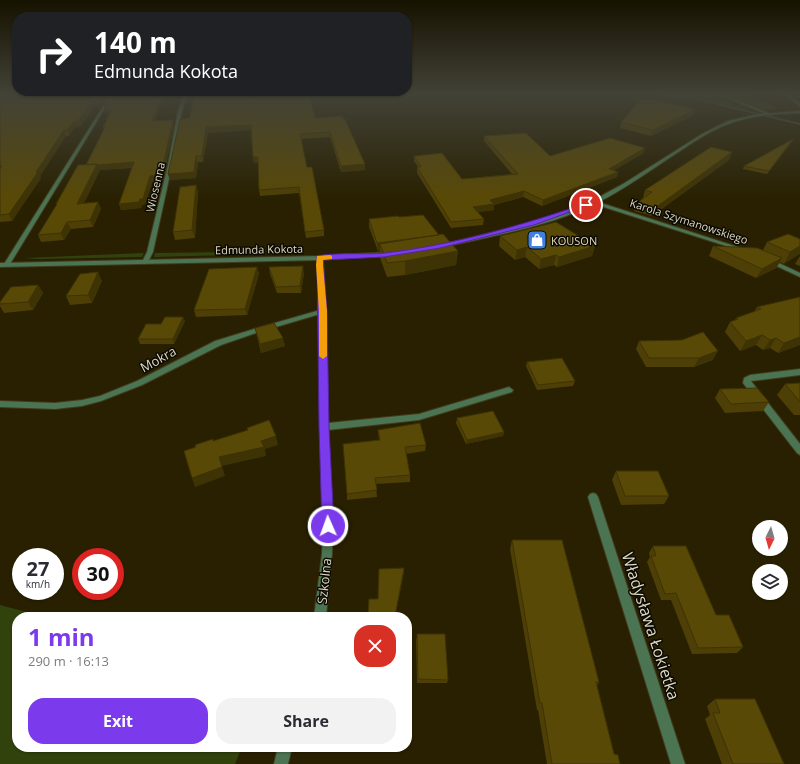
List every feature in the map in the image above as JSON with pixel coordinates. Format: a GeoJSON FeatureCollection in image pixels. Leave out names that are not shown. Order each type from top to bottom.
{"type":"FeatureCollection","features":[{"type":"Feature","properties":{"kind":"street"},"geometry":{"type":"LineString","coordinates":[[7,264],[90,129]]}},
{"type":"Feature","properties":{"kind":"street","name":"Wiosenna"},"geometry":{"type":"LineString","coordinates":[[145,262],[150,252],[177,129]]}},
{"type":"Feature","properties":{"kind":"street"},"geometry":{"type":"LineString","coordinates":[[433,247],[532,224],[593,202],[715,129]]}},
{"type":"Feature","properties":{"kind":"street","name":"Karola Szymanowskiego"},"geometry":{"type":"LineString","coordinates":[[593,202],[722,242],[757,255],[800,275]]}},
{"type":"Feature","properties":{"kind":"street","name":"Edmunda Kokota"},"geometry":{"type":"LineString","coordinates":[[0,265],[320,258],[399,253]]}},
{"type":"Feature","properties":{"kind":"street","name":"Szkolna"},"geometry":{"type":"LineString","coordinates":[[320,258],[323,311],[324,427],[328,526],[327,554],[321,612]]}},
{"type":"Feature","properties":{"kind":"street","name":"Mokra"},"geometry":{"type":"LineString","coordinates":[[0,404],[34,406],[74,404],[120,391],[149,379],[188,356],[219,343],[323,311]]}},
{"type":"Feature","properties":{"kind":"street"},"geometry":{"type":"LineString","coordinates":[[800,372],[750,378],[747,380],[747,383],[800,450]]}},
{"type":"Feature","properties":{"kind":"street"},"geometry":{"type":"LineString","coordinates":[[324,427],[420,417],[509,390]]}},
{"type":"Feature","properties":{"kind":"street","name":"Władysława Łokietka"},"geometry":{"type":"LineString","coordinates":[[593,497],[678,764]]}},
{"type":"Feature","properties":{"kind":"street"},"geometry":{"type":"LineString","coordinates":[[281,764],[284,752]]}},
{"type":"Feature","properties":{"kind":"green space"},"geometry":{"type":"Polygon","coordinates":[[[231,252],[230,255],[154,257],[155,253],[231,252]]]}},
{"type":"Feature","properties":{"kind":"green space"},"geometry":{"type":"Polygon","coordinates":[[[144,253],[142,257],[24,258],[144,253]]]}},
{"type":"Feature","properties":{"kind":"green space"},"geometry":{"type":"Polygon","coordinates":[[[0,605],[26,612],[12,612],[12,752],[240,752],[235,764],[0,764],[0,605]]]}},
{"type":"Feature","properties":{"kind":"building"},"geometry":{"type":"Polygon","coordinates":[[[0,129],[68,129],[64,130],[36,172],[38,172],[9,214],[0,215],[0,169],[2,166],[0,166],[0,129]]]}},
{"type":"Feature","properties":{"kind":"building"},"geometry":{"type":"Polygon","coordinates":[[[104,129],[171,129],[161,175],[150,176],[143,199],[140,199],[139,202],[119,204],[134,162],[86,165],[104,129]]]}},
{"type":"Feature","properties":{"kind":"building"},"geometry":{"type":"Polygon","coordinates":[[[178,129],[206,129],[202,156],[196,156],[194,172],[168,174],[178,129]]]}},
{"type":"Feature","properties":{"kind":"building"},"geometry":{"type":"Polygon","coordinates":[[[251,129],[349,129],[365,164],[341,166],[330,132],[300,134],[307,167],[312,167],[324,230],[305,232],[299,187],[259,190],[258,157],[253,157],[251,129]]]}},
{"type":"Feature","properties":{"kind":"building"},"geometry":{"type":"Polygon","coordinates":[[[526,133],[550,156],[610,138],[645,148],[609,169],[618,172],[543,200],[524,191],[490,200],[494,204],[473,207],[484,219],[451,222],[417,167],[421,167],[414,156],[442,153],[462,179],[518,174],[484,136],[526,133]]]}},
{"type":"Feature","properties":{"kind":"building"},"geometry":{"type":"Polygon","coordinates":[[[793,139],[769,171],[744,166],[793,139]]]}},
{"type":"Feature","properties":{"kind":"building"},"geometry":{"type":"Polygon","coordinates":[[[711,147],[732,152],[655,208],[637,203],[652,192],[645,190],[711,147]]]}},
{"type":"Feature","properties":{"kind":"building"},"geometry":{"type":"Polygon","coordinates":[[[97,164],[77,204],[98,202],[90,220],[67,222],[61,233],[38,235],[78,165],[97,164]]]}},
{"type":"Feature","properties":{"kind":"building"},"geometry":{"type":"Polygon","coordinates":[[[196,185],[192,230],[173,232],[180,187],[196,185]]]}},
{"type":"Feature","properties":{"kind":"building"},"geometry":{"type":"Polygon","coordinates":[[[423,215],[439,235],[377,243],[369,219],[398,216],[423,215]]]}},
{"type":"Feature","properties":{"kind":"building"},"geometry":{"type":"Polygon","coordinates":[[[556,222],[595,246],[559,257],[556,255],[541,259],[527,247],[517,250],[500,236],[556,222]]]}},
{"type":"Feature","properties":{"kind":"building"},"geometry":{"type":"Polygon","coordinates":[[[443,234],[458,251],[387,263],[380,244],[443,234]]]}},
{"type":"Feature","properties":{"kind":"building"},"geometry":{"type":"Polygon","coordinates":[[[788,234],[800,239],[800,246],[790,252],[767,242],[788,234]]]}},
{"type":"Feature","properties":{"kind":"building"},"geometry":{"type":"Polygon","coordinates":[[[713,246],[757,248],[782,258],[762,269],[713,246]]]}},
{"type":"Feature","properties":{"kind":"building"},"geometry":{"type":"Polygon","coordinates":[[[303,266],[300,286],[276,287],[269,267],[303,266]]]}},
{"type":"Feature","properties":{"kind":"building"},"geometry":{"type":"Polygon","coordinates":[[[257,267],[245,309],[194,310],[209,269],[257,267]]]}},
{"type":"Feature","properties":{"kind":"building"},"geometry":{"type":"Polygon","coordinates":[[[98,272],[88,295],[66,296],[80,274],[98,272]]]}},
{"type":"Feature","properties":{"kind":"building"},"geometry":{"type":"Polygon","coordinates":[[[38,285],[28,302],[0,304],[11,287],[38,285]]]}},
{"type":"Feature","properties":{"kind":"building"},"geometry":{"type":"Polygon","coordinates":[[[800,297],[800,337],[784,343],[776,338],[770,340],[762,335],[746,341],[730,322],[738,319],[736,318],[761,309],[757,307],[800,297]]]}},
{"type":"Feature","properties":{"kind":"building"},"geometry":{"type":"Polygon","coordinates":[[[165,317],[183,317],[173,339],[138,339],[146,324],[161,324],[165,317]]]}},
{"type":"Feature","properties":{"kind":"building"},"geometry":{"type":"Polygon","coordinates":[[[274,323],[283,338],[260,344],[255,328],[274,323]]]}},
{"type":"Feature","properties":{"kind":"building"},"geometry":{"type":"Polygon","coordinates":[[[703,332],[718,351],[699,358],[649,358],[639,341],[682,340],[703,332]]]}},
{"type":"Feature","properties":{"kind":"building"},"geometry":{"type":"Polygon","coordinates":[[[562,358],[575,381],[538,385],[527,362],[562,358]]]}},
{"type":"Feature","properties":{"kind":"building"},"geometry":{"type":"Polygon","coordinates":[[[800,383],[800,402],[785,384],[800,383]]]}},
{"type":"Feature","properties":{"kind":"building"},"geometry":{"type":"Polygon","coordinates":[[[757,388],[769,402],[731,404],[720,389],[757,388]]]}},
{"type":"Feature","properties":{"kind":"building"},"geometry":{"type":"Polygon","coordinates":[[[493,411],[504,432],[467,440],[457,418],[493,411]]]}},
{"type":"Feature","properties":{"kind":"building"},"geometry":{"type":"Polygon","coordinates":[[[269,420],[276,436],[261,441],[264,447],[219,457],[222,467],[192,478],[184,451],[196,447],[195,445],[213,439],[213,441],[248,430],[247,428],[269,420]]]}},
{"type":"Feature","properties":{"kind":"building"},"geometry":{"type":"Polygon","coordinates":[[[420,423],[426,445],[405,447],[410,475],[375,478],[377,490],[347,494],[343,444],[380,440],[378,430],[420,423]]]}},
{"type":"Feature","properties":{"kind":"building"},"geometry":{"type":"Polygon","coordinates":[[[616,471],[658,471],[669,496],[625,496],[616,471]]]}},
{"type":"Feature","properties":{"kind":"building"},"geometry":{"type":"Polygon","coordinates":[[[512,540],[562,540],[599,682],[596,682],[614,754],[618,755],[620,764],[552,764],[512,540]]]}},
{"type":"Feature","properties":{"kind":"building"},"geometry":{"type":"Polygon","coordinates":[[[653,546],[686,546],[716,615],[729,615],[743,647],[698,648],[676,593],[665,594],[651,556],[656,556],[653,546]]]}},
{"type":"Feature","properties":{"kind":"building"},"geometry":{"type":"Polygon","coordinates":[[[404,568],[396,612],[368,612],[369,599],[378,599],[379,569],[404,568]]]}},
{"type":"Feature","properties":{"kind":"building"},"geometry":{"type":"Polygon","coordinates":[[[417,634],[445,634],[448,680],[418,679],[417,634]]]}},
{"type":"Feature","properties":{"kind":"building"},"geometry":{"type":"Polygon","coordinates":[[[715,699],[755,699],[784,764],[733,764],[713,713],[720,713],[715,699]]]}},
{"type":"Feature","properties":{"kind":"slow traffic"},"geometry":{"type":"LineString","coordinates":[[323,356],[323,311],[319,265],[320,258],[330,257]]}},
{"type":"Feature","properties":{"kind":"place","name":"KOUSON"},"geometry":{"type":"Point","coordinates":[537,240]}},
{"type":"Feature","properties":{"kind":"route"},"geometry":{"type":"LineString","coordinates":[[328,526],[324,427],[323,311],[319,270],[320,258],[384,255],[440,246],[532,224],[586,205]]}}]}
